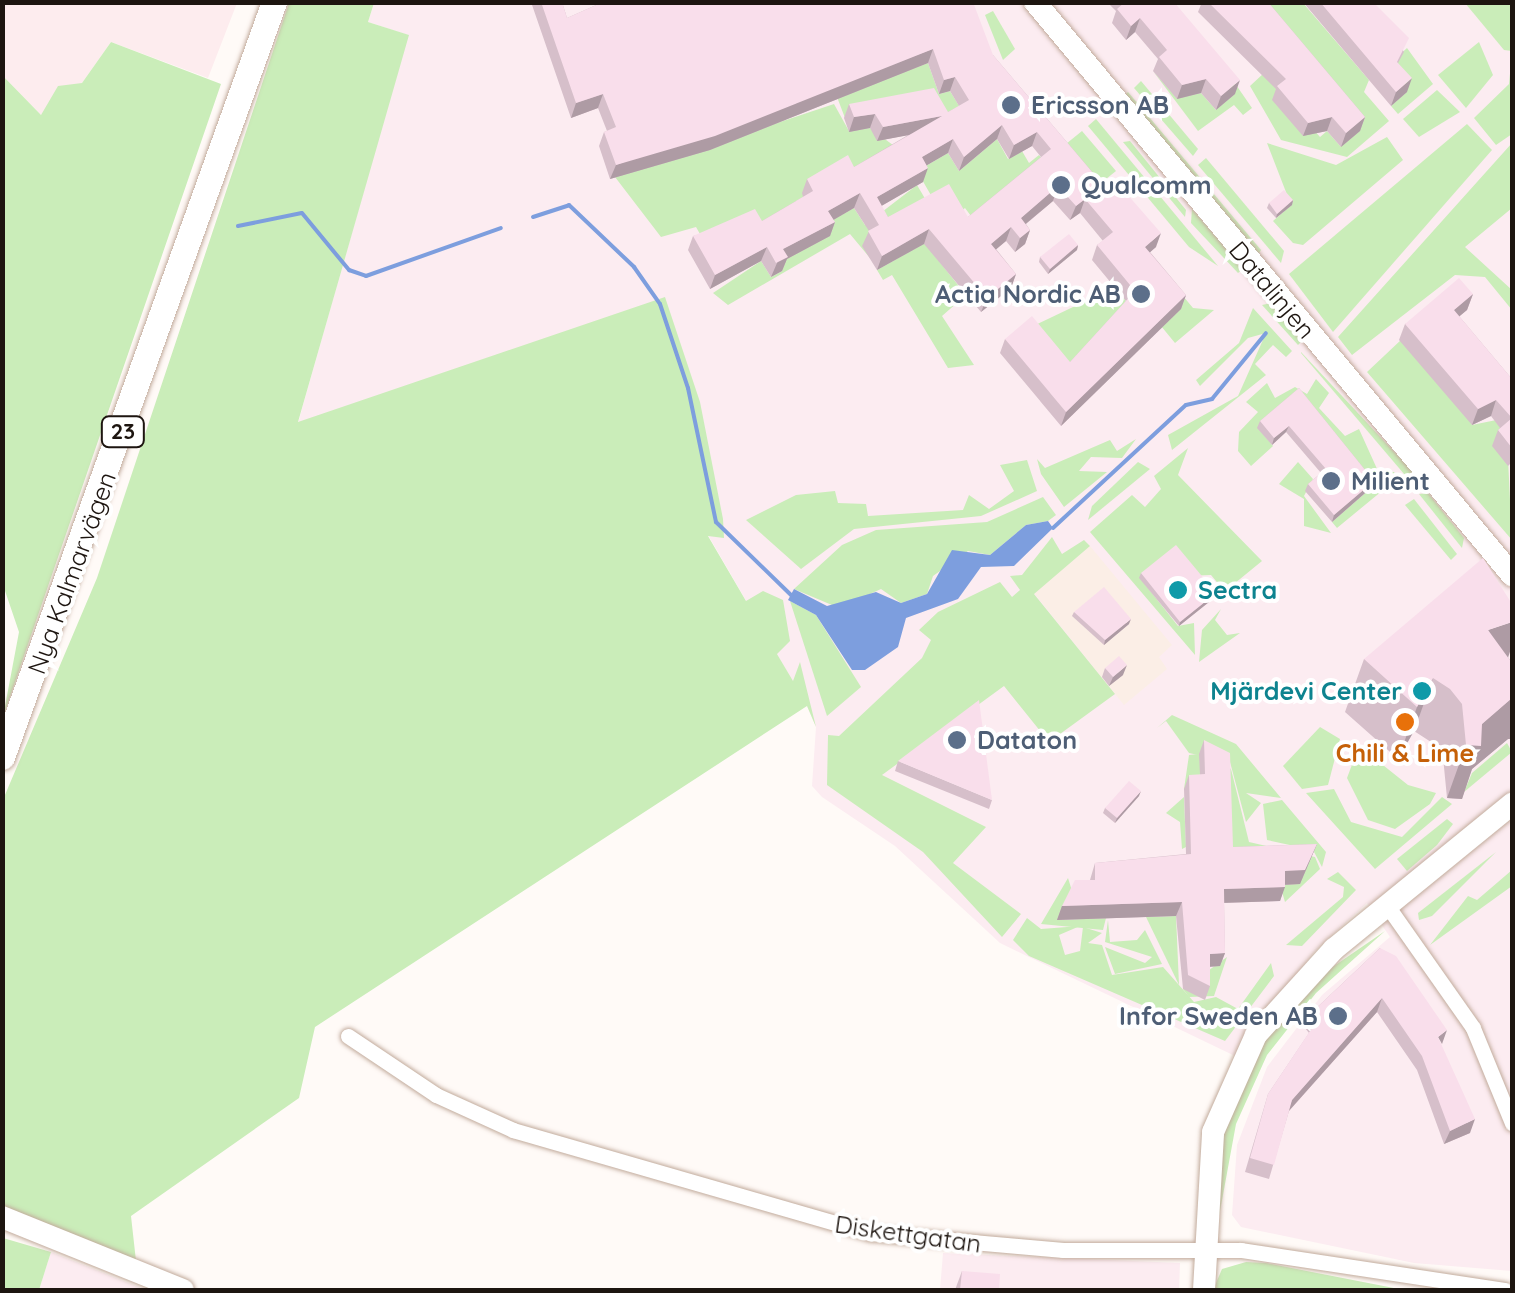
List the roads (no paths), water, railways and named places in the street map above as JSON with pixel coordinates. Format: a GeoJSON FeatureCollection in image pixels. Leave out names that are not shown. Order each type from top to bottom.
{"type":"FeatureCollection","features":[{"type":"Feature","properties":{"kind":"main road","name":"Nya Kalmarvägen"},"geometry":{"type":"LineString","coordinates":[[235,104],[262,2]]}},
{"type":"Feature","properties":{"kind":"main road","name":"Nya Kalmarvägen"},"geometry":{"type":"LineString","coordinates":[[2,757],[274,2]]}},
{"type":"Feature","properties":{"kind":"street","name":"Datalinjen"},"geometry":{"type":"LineString","coordinates":[[1035,2],[1512,576]]}},
{"type":"Feature","properties":{"kind":"street"},"geometry":{"type":"LineString","coordinates":[[1204,1290],[1213,1132],[1243,1057],[1293,989],[1512,790]]}},
{"type":"Feature","properties":{"kind":"street"},"geometry":{"type":"LineString","coordinates":[[1386,904],[1512,804]]}},
{"type":"Feature","properties":{"kind":"street"},"geometry":{"type":"LineString","coordinates":[[1386,904],[1472,1028],[1512,1123]]}},
{"type":"Feature","properties":{"kind":"street","name":"Diskettgatan"},"geometry":{"type":"LineString","coordinates":[[348,1036],[436,1096],[513,1130],[807,1218],[980,1246],[1204,1249],[1505,1290]]}},
{"type":"Feature","properties":{"kind":"street"},"geometry":{"type":"LineString","coordinates":[[2,1217],[184,1290]]}},
{"type":"Feature","properties":{"kind":"street"},"geometry":{"type":"LineString","coordinates":[[2,1230],[76,1247]]}},
{"type":"Feature","properties":{"kind":"water"},"geometry":{"type":"Polygon","coordinates":[[[1048,521],[1053,528],[1014,566],[981,567],[958,599],[906,618],[898,647],[865,670],[852,670],[816,615],[788,600],[794,589],[827,606],[876,592],[901,603],[927,594],[952,550],[990,555],[1026,525],[1048,521]]]}},
{"type":"Feature","properties":{"kind":"waterway"},"geometry":{"type":"LineString","coordinates":[[533,217],[569,205],[634,267],[660,304],[688,388],[716,522],[791,595]]}},
{"type":"Feature","properties":{"kind":"waterway"},"geometry":{"type":"LineString","coordinates":[[238,226],[302,213],[349,270],[366,276],[501,228]]}},
{"type":"Feature","properties":{"kind":"waterway"},"geometry":{"type":"LineString","coordinates":[[1053,528],[1186,405],[1212,399],[1266,333]]}},
{"type":"Feature","properties":{"kind":"place","name":"Ericsson AB"},"geometry":{"type":"Point","coordinates":[1011,105]}},
{"type":"Feature","properties":{"kind":"place","name":"Qualcomm"},"geometry":{"type":"Point","coordinates":[1061,185]}},
{"type":"Feature","properties":{"kind":"place","name":"Actia Nordic AB"},"geometry":{"type":"Point","coordinates":[1141,294]}},
{"type":"Feature","properties":{"kind":"place","name":"Milient"},"geometry":{"type":"Point","coordinates":[1331,481]}},
{"type":"Feature","properties":{"kind":"place","name":"Sectra"},"geometry":{"type":"Point","coordinates":[1178,590]}},
{"type":"Feature","properties":{"kind":"place","name":"Mjärdevi Center"},"geometry":{"type":"Point","coordinates":[1422,691]}},
{"type":"Feature","properties":{"kind":"place","name":"Chili & Lime"},"geometry":{"type":"Point","coordinates":[1405,722]}},
{"type":"Feature","properties":{"kind":"place","name":"Dataton"},"geometry":{"type":"Point","coordinates":[957,740]}},
{"type":"Feature","properties":{"kind":"place","name":"Infor Sweden AB"},"geometry":{"type":"Point","coordinates":[1338,1016]}}]}
